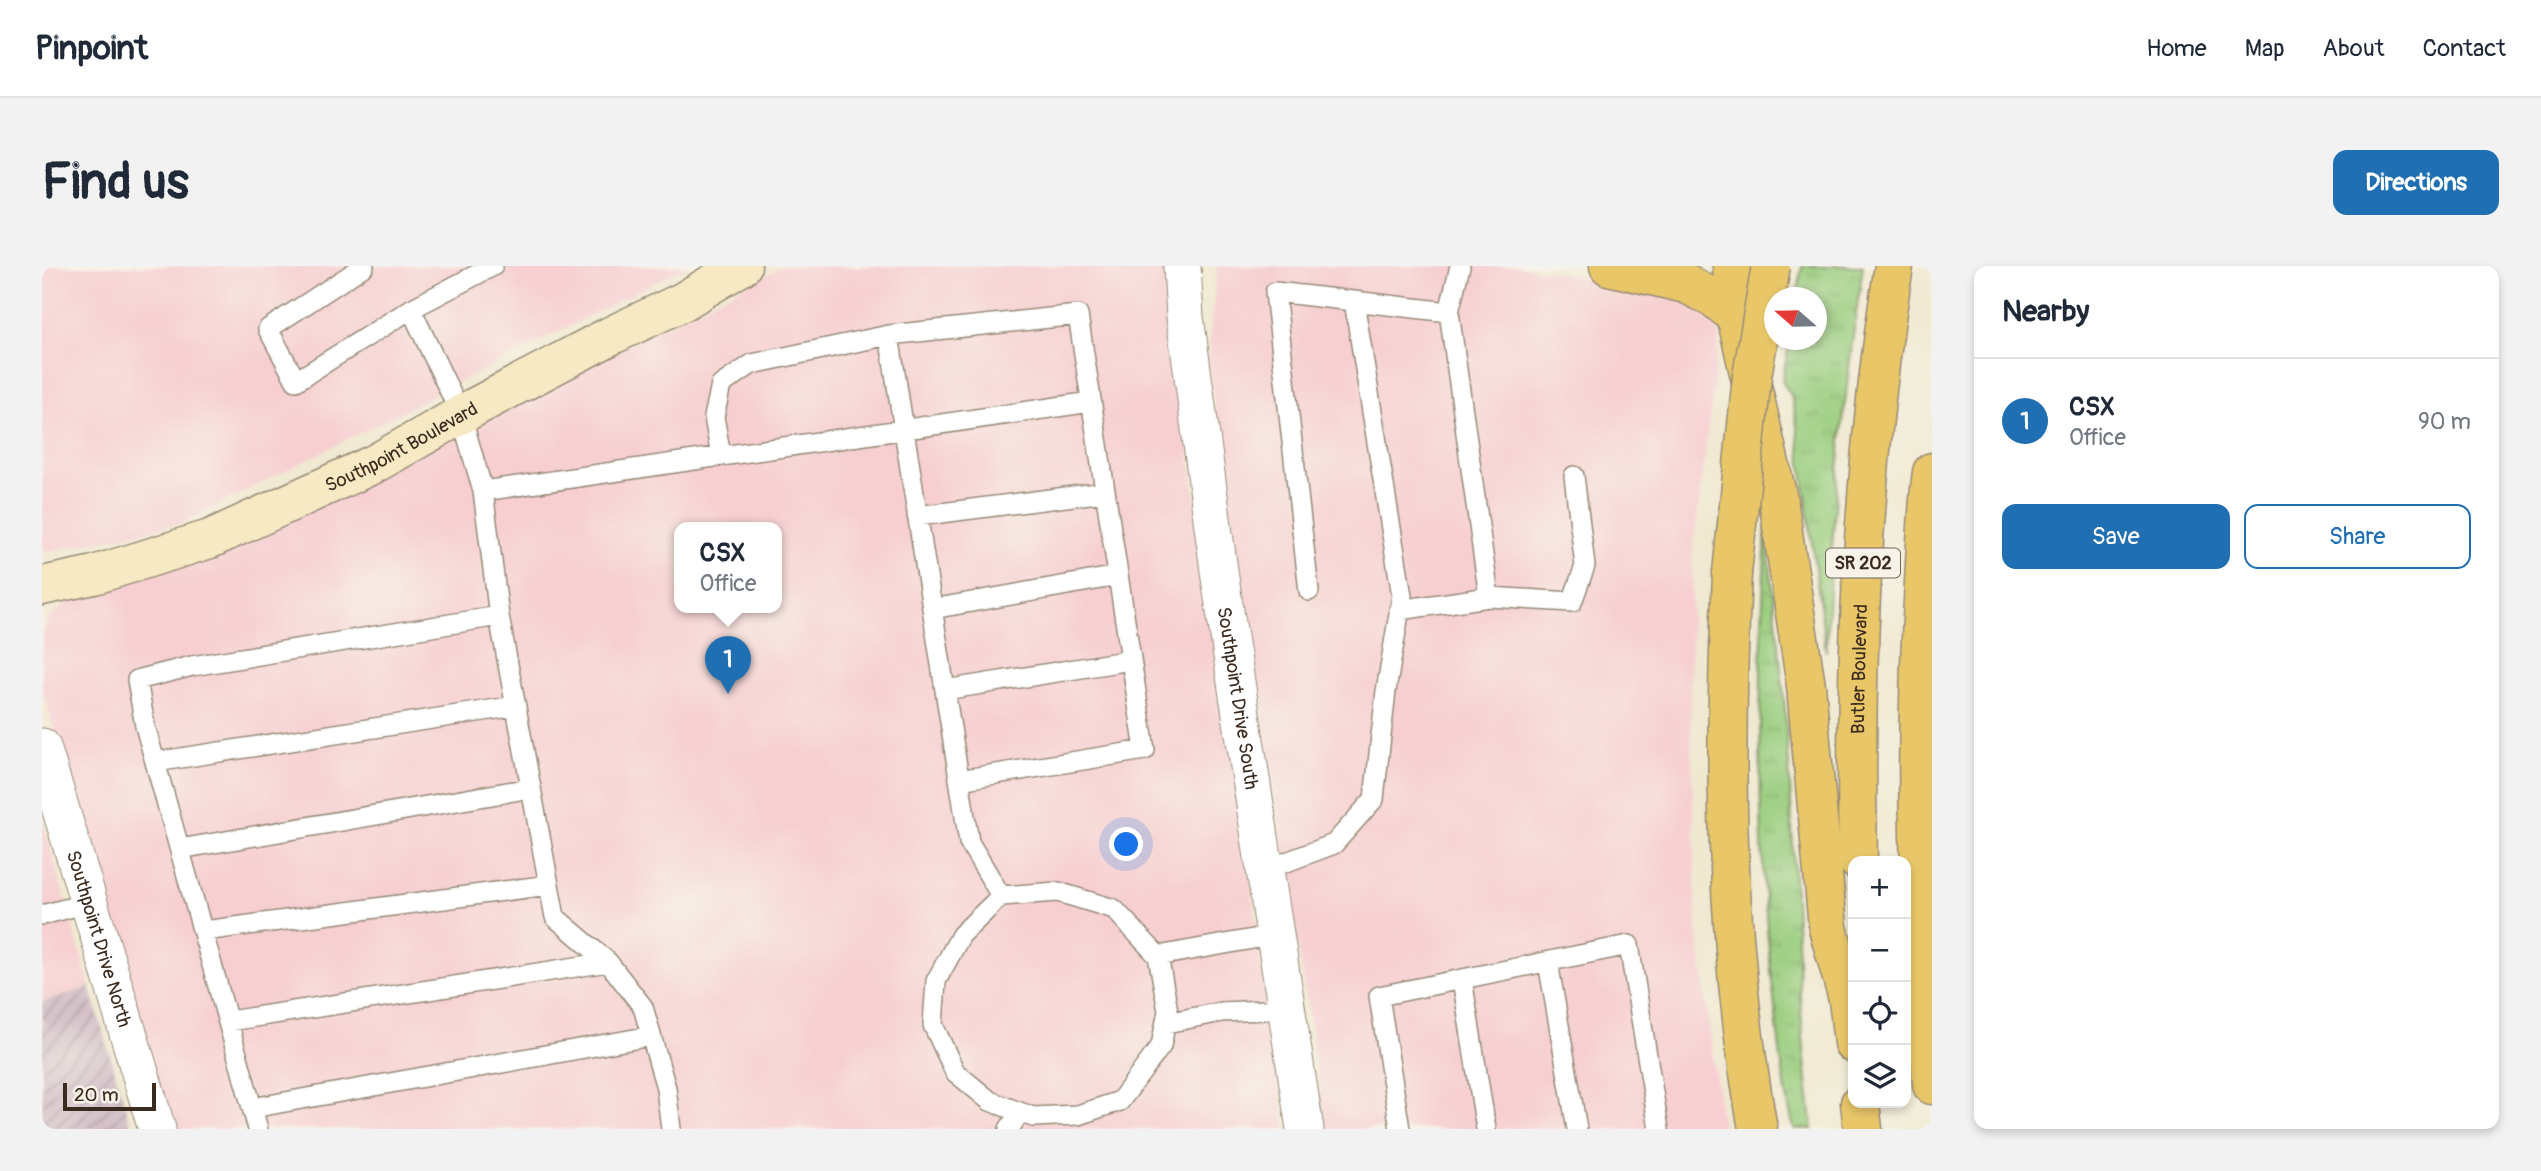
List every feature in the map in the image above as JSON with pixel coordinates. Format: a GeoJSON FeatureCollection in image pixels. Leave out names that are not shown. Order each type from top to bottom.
{"type":"FeatureCollection","features":[{"type":"Feature","properties":{"kind":"highway"},"geometry":{"type":"LineString","coordinates":[[1609,266],[1686,284],[1714,298],[1736,316]]}},
{"type":"Feature","properties":{"kind":"highway"},"geometry":{"type":"LineString","coordinates":[[1732,266],[1736,316],[1778,499],[1806,686],[1828,928],[1848,975]]}},
{"type":"Feature","properties":{"kind":"highway"},"geometry":{"type":"LineString","coordinates":[[1758,1129],[1736,962],[1728,853],[1726,757],[1731,573],[1752,376],[1772,266]]}},
{"type":"Feature","properties":{"kind":"highway","name":"Butler Boulevard"},"geometry":{"type":"LineString","coordinates":[[1858,856],[1856,695],[1865,511],[1883,337],[1894,266]]}},
{"type":"Feature","properties":{"kind":"highway"},"geometry":{"type":"LineString","coordinates":[[1932,472],[1920,633],[1916,790],[1921,953],[1932,1085]]}},
{"type":"Feature","properties":{"kind":"highway"},"geometry":{"type":"LineString","coordinates":[[1861,1108],[1863,1129]]}},
{"type":"Feature","properties":{"kind":"street","name":"Southpoint Drive South"},"geometry":{"type":"LineString","coordinates":[[1182,266],[1185,317],[1216,550],[1305,1129]]}},
{"type":"Feature","properties":{"kind":"street","name":"Southpoint Boulevard"},"geometry":{"type":"LineString","coordinates":[[42,586],[94,575],[210,539],[374,464],[610,336],[682,302],[739,267]]}},
{"type":"Feature","properties":{"kind":"street","name":"Southpoint Drive North"},"geometry":{"type":"LineString","coordinates":[[42,747],[157,1129]]}},
{"type":"Feature","properties":{"kind":"lane"},"geometry":{"type":"LineString","coordinates":[[363,266],[268,329],[296,381],[411,309],[493,266]]}},
{"type":"Feature","properties":{"kind":"lane"},"geometry":{"type":"LineString","coordinates":[[1460,266],[1449,312],[1489,597]]}},
{"type":"Feature","properties":{"kind":"lane"},"geometry":{"type":"LineString","coordinates":[[1309,591],[1275,292],[1449,312]]}},
{"type":"Feature","properties":{"kind":"lane"},"geometry":{"type":"LineString","coordinates":[[1265,870],[1334,844],[1374,799],[1386,691],[1402,596],[1354,301]]}},
{"type":"Feature","properties":{"kind":"lane"},"geometry":{"type":"LineString","coordinates":[[411,309],[461,415],[483,491],[499,616],[555,917],[608,962],[643,1007],[666,1088],[666,1128]]}},
{"type":"Feature","properties":{"kind":"lane"},"geometry":{"type":"LineString","coordinates":[[721,456],[715,417],[721,385],[752,364],[889,335],[1078,315],[1145,750],[959,780]]}},
{"type":"Feature","properties":{"kind":"lane"},"geometry":{"type":"LineString","coordinates":[[889,335],[969,842],[1001,896]]}},
{"type":"Feature","properties":{"kind":"lane"},"geometry":{"type":"LineString","coordinates":[[483,491],[1091,401]]}},
{"type":"Feature","properties":{"kind":"lane"},"geometry":{"type":"LineString","coordinates":[[1399,610],[1489,597],[1572,602],[1585,566],[1574,476]]}},
{"type":"Feature","properties":{"kind":"lane"},"geometry":{"type":"LineString","coordinates":[[917,516],[1105,492]]}},
{"type":"Feature","properties":{"kind":"lane"},"geometry":{"type":"LineString","coordinates":[[932,609],[1118,576]]}},
{"type":"Feature","properties":{"kind":"lane"},"geometry":{"type":"LineString","coordinates":[[258,1129],[145,726],[137,680],[192,666],[499,616]]}},
{"type":"Feature","properties":{"kind":"lane"},"geometry":{"type":"LineString","coordinates":[[945,690],[1131,660]]}},
{"type":"Feature","properties":{"kind":"lane"},"geometry":{"type":"LineString","coordinates":[[155,762],[516,706]]}},
{"type":"Feature","properties":{"kind":"lane"},"geometry":{"type":"LineString","coordinates":[[180,849],[531,788]]}},
{"type":"Feature","properties":{"kind":"lane"},"geometry":{"type":"LineString","coordinates":[[204,931],[549,886]]}},
{"type":"Feature","properties":{"kind":"lane"},"geometry":{"type":"LineString","coordinates":[[1058,892],[1114,909],[1157,956],[1168,1011],[1161,1046],[1120,1101],[1078,1115],[1033,1117],[990,1101],[955,1072],[933,1025],[936,981],[961,934],[1001,896],[1058,892]]}},
{"type":"Feature","properties":{"kind":"lane"},"geometry":{"type":"LineString","coordinates":[[42,915],[88,903]]}},
{"type":"Feature","properties":{"kind":"lane"},"geometry":{"type":"LineString","coordinates":[[1157,956],[1275,935]]}},
{"type":"Feature","properties":{"kind":"lane"},"geometry":{"type":"LineString","coordinates":[[1400,1129],[1379,996],[1629,945],[1659,1129]]}},
{"type":"Feature","properties":{"kind":"lane"},"geometry":{"type":"LineString","coordinates":[[229,1021],[608,962]]}},
{"type":"Feature","properties":{"kind":"lane"},"geometry":{"type":"LineString","coordinates":[[1548,962],[1577,1129]]}},
{"type":"Feature","properties":{"kind":"lane"},"geometry":{"type":"LineString","coordinates":[[1462,979],[1486,1129]]}},
{"type":"Feature","properties":{"kind":"lane"},"geometry":{"type":"LineString","coordinates":[[1166,1023],[1222,1012],[1287,1009]]}},
{"type":"Feature","properties":{"kind":"lane"},"geometry":{"type":"LineString","coordinates":[[252,1108],[651,1036]]}},
{"type":"Feature","properties":{"kind":"lane"},"geometry":{"type":"LineString","coordinates":[[1009,1129],[1020,1112]]}},
{"type":"Feature","properties":{"kind":"shaded area"},"geometry":{"type":"Polygon","coordinates":[[[42,266],[687,266],[183,523],[49,551],[42,548],[42,266]]]}},
{"type":"Feature","properties":{"kind":"shaded area"},"geometry":{"type":"Polygon","coordinates":[[[783,266],[1163,266],[1286,1129],[172,1129],[42,689],[42,635],[49,617],[75,597],[221,552],[783,266]]]}},
{"type":"Feature","properties":{"kind":"shaded area"},"geometry":{"type":"Polygon","coordinates":[[[1217,266],[1518,266],[1663,291],[1698,303],[1720,333],[1693,551],[1690,694],[1697,927],[1722,1129],[1326,1129],[1207,359],[1217,266]]]}},
{"type":"Feature","properties":{"kind":"shaded area"},"geometry":{"type":"Polygon","coordinates":[[[42,818],[90,987],[42,1002],[42,818]]]}},
{"type":"Feature","properties":{"kind":"shaded area"},"geometry":{"type":"Polygon","coordinates":[[[90,987],[132,1129],[42,1129],[42,1002],[90,987]]]}},
{"type":"Feature","properties":{"kind":"green space"},"geometry":{"type":"Polygon","coordinates":[[[1802,266],[1863,266],[1839,458],[1826,652],[1797,425],[1791,395],[1782,381],[1788,350],[1827,350],[1827,287],[1799,287],[1802,266]]]}},
{"type":"Feature","properties":{"kind":"green space"},"geometry":{"type":"Polygon","coordinates":[[[1766,527],[1786,720],[1800,1000],[1813,1129],[1794,1129],[1782,1064],[1768,939],[1760,762],[1766,527]]]}},
{"type":"Feature","properties":{"kind":"place","name":"CSX"},"geometry":{"type":"Point","coordinates":[728,694]}}]}
